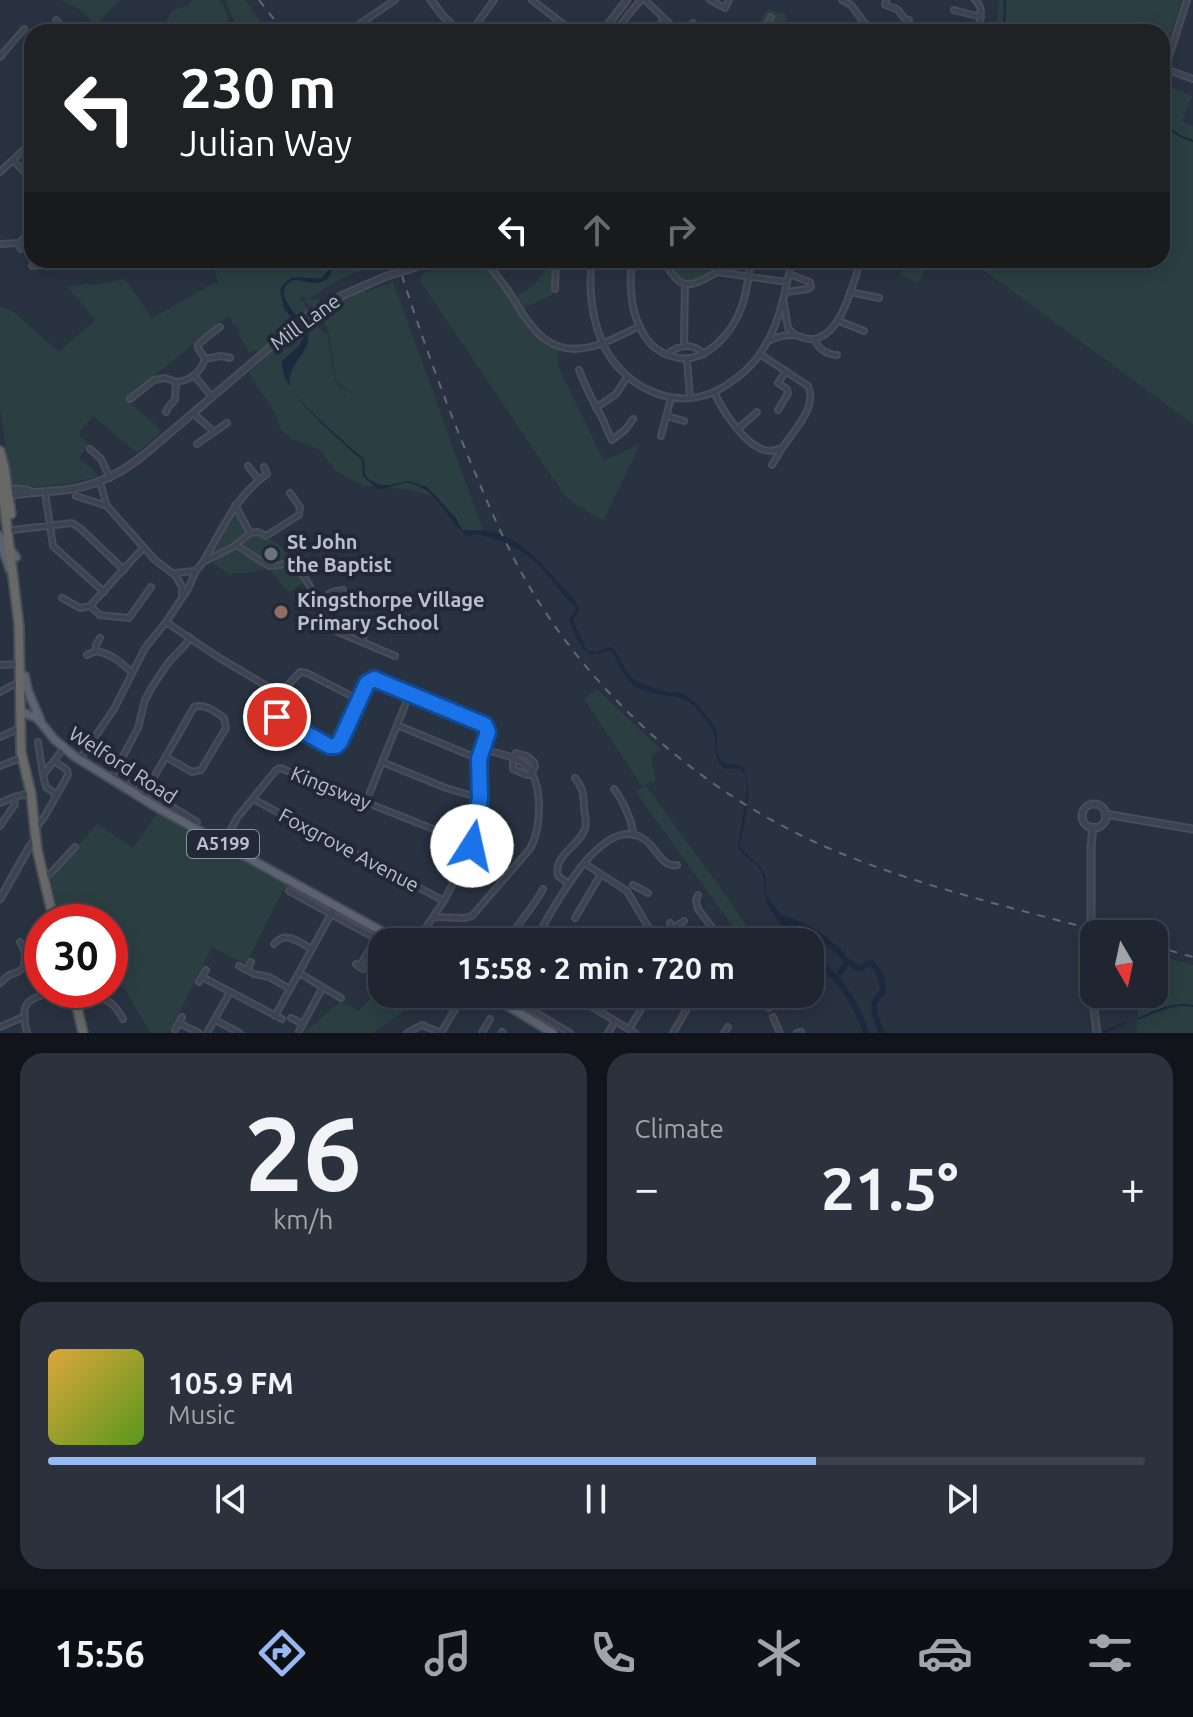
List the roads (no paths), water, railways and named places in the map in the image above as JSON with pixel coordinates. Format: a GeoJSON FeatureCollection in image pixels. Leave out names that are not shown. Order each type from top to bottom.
{"type":"FeatureCollection","features":[{"type":"Feature","properties":{"kind":"highway"},"geometry":{"type":"LineString","coordinates":[[0,451],[4,466],[7,520],[24,626],[21,752],[50,904]]}},
{"type":"Feature","properties":{"kind":"highway"},"geometry":{"type":"LineString","coordinates":[[0,470],[13,530],[22,665]]}},
{"type":"Feature","properties":{"kind":"highway"},"geometry":{"type":"LineString","coordinates":[[22,711],[23,756]]}},
{"type":"Feature","properties":{"kind":"highway"},"geometry":{"type":"LineString","coordinates":[[77,1008],[83,1033]]}},
{"type":"Feature","properties":{"kind":"main road"},"geometry":{"type":"LineString","coordinates":[[0,538],[13,553]]}},
{"type":"Feature","properties":{"kind":"main road"},"geometry":{"type":"LineString","coordinates":[[0,538],[14,580]]}},
{"type":"Feature","properties":{"kind":"main road","name":"Welford Road"},"geometry":{"type":"LineString","coordinates":[[22,680],[42,724]]}},
{"type":"Feature","properties":{"kind":"main road","name":"Welford Road"},"geometry":{"type":"LineString","coordinates":[[22,711],[35,717],[64,748],[111,779],[376,928]]}},
{"type":"Feature","properties":{"kind":"main road"},"geometry":{"type":"LineString","coordinates":[[516,1008],[553,1033]]}},
{"type":"Feature","properties":{"kind":"street"},"geometry":{"type":"LineString","coordinates":[[360,24],[395,0]]}},
{"type":"Feature","properties":{"kind":"street"},"geometry":{"type":"LineString","coordinates":[[431,0],[451,24]]}},
{"type":"Feature","properties":{"kind":"street"},"geometry":{"type":"LineString","coordinates":[[477,24],[494,0]]}},
{"type":"Feature","properties":{"kind":"street"},"geometry":{"type":"LineString","coordinates":[[532,0],[564,24]]}},
{"type":"Feature","properties":{"kind":"street"},"geometry":{"type":"LineString","coordinates":[[608,24],[627,0]]}},
{"type":"Feature","properties":{"kind":"street"},"geometry":{"type":"LineString","coordinates":[[622,24],[643,0],[669,24]]}},
{"type":"Feature","properties":{"kind":"street"},"geometry":{"type":"LineString","coordinates":[[710,0],[725,8],[729,0]]}},
{"type":"Feature","properties":{"kind":"street"},"geometry":{"type":"LineString","coordinates":[[842,0],[853,2],[866,24]]}},
{"type":"Feature","properties":{"kind":"street"},"geometry":{"type":"LineString","coordinates":[[1170,53],[1187,0]]}},
{"type":"Feature","properties":{"kind":"street"},"geometry":{"type":"LineString","coordinates":[[885,1],[909,20]]}},
{"type":"Feature","properties":{"kind":"street"},"geometry":{"type":"LineString","coordinates":[[978,1],[981,7],[979,24]]}},
{"type":"Feature","properties":{"kind":"street"},"geometry":{"type":"LineString","coordinates":[[954,10],[981,17]]}},
{"type":"Feature","properties":{"kind":"street"},"geometry":{"type":"LineString","coordinates":[[962,19],[963,12]]}},
{"type":"Feature","properties":{"kind":"street"},"geometry":{"type":"LineString","coordinates":[[767,24],[771,17]]}},
{"type":"Feature","properties":{"kind":"street"},"geometry":{"type":"LineString","coordinates":[[56,20],[59,24]]}},
{"type":"Feature","properties":{"kind":"street"},"geometry":{"type":"LineString","coordinates":[[660,24],[664,20]]}},
{"type":"Feature","properties":{"kind":"street"},"geometry":{"type":"LineString","coordinates":[[0,57],[24,29]]}},
{"type":"Feature","properties":{"kind":"street"},"geometry":{"type":"LineString","coordinates":[[1170,70],[1193,79]]}},
{"type":"Feature","properties":{"kind":"street"},"geometry":{"type":"LineString","coordinates":[[0,172],[24,151]]}},
{"type":"Feature","properties":{"kind":"street"},"geometry":{"type":"LineString","coordinates":[[13,161],[24,172]]}},
{"type":"Feature","properties":{"kind":"street"},"geometry":{"type":"LineString","coordinates":[[0,244],[20,246],[24,241]]}},
{"type":"Feature","properties":{"kind":"street","name":"Mill Lane"},"geometry":{"type":"LineString","coordinates":[[6,495],[74,489],[110,478],[137,461],[306,317],[343,295],[413,268]]}},
{"type":"Feature","properties":{"kind":"street"},"geometry":{"type":"LineString","coordinates":[[490,268],[531,327],[546,340],[560,346],[573,349],[590,347],[640,326]]}},
{"type":"Feature","properties":{"kind":"street"},"geometry":{"type":"LineString","coordinates":[[555,289],[556,268]]}},
{"type":"Feature","properties":{"kind":"street"},"geometry":{"type":"LineString","coordinates":[[592,268],[596,323],[610,356],[627,377],[644,388],[671,398],[691,398],[714,392],[748,369],[768,341],[784,301]]}},
{"type":"Feature","properties":{"kind":"street"},"geometry":{"type":"LineString","coordinates":[[631,268],[629,285],[647,340],[667,355],[687,360],[704,354],[722,340],[743,302],[750,268]]}},
{"type":"Feature","properties":{"kind":"street"},"geometry":{"type":"LineString","coordinates":[[668,268],[675,279],[685,284],[695,284],[717,272],[787,282]]}},
{"type":"Feature","properties":{"kind":"street"},"geometry":{"type":"LineString","coordinates":[[790,268],[784,301],[788,328],[807,339],[829,331],[839,321],[858,268]]}},
{"type":"Feature","properties":{"kind":"street"},"geometry":{"type":"LineString","coordinates":[[785,292],[811,287],[810,282],[789,274]]}},
{"type":"Feature","properties":{"kind":"street"},"geometry":{"type":"LineString","coordinates":[[684,346],[685,284]]}},
{"type":"Feature","properties":{"kind":"street"},"geometry":{"type":"LineString","coordinates":[[850,292],[879,298]]}},
{"type":"Feature","properties":{"kind":"street"},"geometry":{"type":"LineString","coordinates":[[839,321],[864,331]]}},
{"type":"Feature","properties":{"kind":"street"},"geometry":{"type":"LineString","coordinates":[[205,359],[198,345],[220,327]]}},
{"type":"Feature","properties":{"kind":"street"},"geometry":{"type":"LineString","coordinates":[[768,341],[794,334]]}},
{"type":"Feature","properties":{"kind":"street"},"geometry":{"type":"LineString","coordinates":[[814,339],[819,349],[837,355]]}},
{"type":"Feature","properties":{"kind":"street"},"geometry":{"type":"LineString","coordinates":[[667,355],[684,346],[693,346],[704,354]]}},
{"type":"Feature","properties":{"kind":"street"},"geometry":{"type":"LineString","coordinates":[[760,354],[808,386],[812,395],[811,404],[772,465]]}},
{"type":"Feature","properties":{"kind":"street"},"geometry":{"type":"LineString","coordinates":[[205,359],[230,358]]}},
{"type":"Feature","properties":{"kind":"street"},"geometry":{"type":"LineString","coordinates":[[130,399],[154,380],[186,381],[205,359]]}},
{"type":"Feature","properties":{"kind":"street"},"geometry":{"type":"LineString","coordinates":[[687,360],[691,398]]}},
{"type":"Feature","properties":{"kind":"street"},"geometry":{"type":"LineString","coordinates":[[579,370],[612,440],[633,419]]}},
{"type":"Feature","properties":{"kind":"street"},"geometry":{"type":"LineString","coordinates":[[778,410],[788,393],[778,383],[786,371]]}},
{"type":"Feature","properties":{"kind":"street"},"geometry":{"type":"LineString","coordinates":[[194,375],[212,397]]}},
{"type":"Feature","properties":{"kind":"street"},"geometry":{"type":"LineString","coordinates":[[596,408],[616,394],[627,377]]}},
{"type":"Feature","properties":{"kind":"street"},"geometry":{"type":"LineString","coordinates":[[166,412],[176,397],[176,382]]}},
{"type":"Feature","properties":{"kind":"street"},"geometry":{"type":"LineString","coordinates":[[714,392],[738,429],[760,448],[770,451],[783,447]]}},
{"type":"Feature","properties":{"kind":"street"},"geometry":{"type":"LineString","coordinates":[[661,436],[671,398]]}},
{"type":"Feature","properties":{"kind":"street"},"geometry":{"type":"LineString","coordinates":[[738,429],[757,412]]}},
{"type":"Feature","properties":{"kind":"street"},"geometry":{"type":"LineString","coordinates":[[193,413],[214,432]]}},
{"type":"Feature","properties":{"kind":"street"},"geometry":{"type":"LineString","coordinates":[[667,416],[684,421]]}},
{"type":"Feature","properties":{"kind":"street"},"geometry":{"type":"LineString","coordinates":[[197,444],[227,423]]}},
{"type":"Feature","properties":{"kind":"street"},"geometry":{"type":"LineString","coordinates":[[100,446],[93,451],[101,459],[110,478]]}},
{"type":"Feature","properties":{"kind":"street"},"geometry":{"type":"LineString","coordinates":[[249,466],[259,480]]}},
{"type":"Feature","properties":{"kind":"street"},"geometry":{"type":"LineString","coordinates":[[80,759],[114,709],[148,644],[182,597],[235,505],[248,488],[267,474],[264,467]]}},
{"type":"Feature","properties":{"kind":"street"},"geometry":{"type":"LineString","coordinates":[[100,482],[107,506],[143,548],[173,573],[180,584],[182,597]]}},
{"type":"Feature","properties":{"kind":"street"},"geometry":{"type":"LineString","coordinates":[[6,495],[45,492],[54,547],[104,592]]}},
{"type":"Feature","properties":{"kind":"street"},"geometry":{"type":"LineString","coordinates":[[203,562],[236,545],[250,533],[258,532],[266,536],[300,513],[299,504],[290,493]]}},
{"type":"Feature","properties":{"kind":"street"},"geometry":{"type":"LineString","coordinates":[[76,496],[107,506]]}},
{"type":"Feature","properties":{"kind":"street"},"geometry":{"type":"LineString","coordinates":[[235,505],[250,533]]}},
{"type":"Feature","properties":{"kind":"street"},"geometry":{"type":"LineString","coordinates":[[13,530],[68,523],[76,525],[124,570]]}},
{"type":"Feature","properties":{"kind":"street"},"geometry":{"type":"LineString","coordinates":[[236,545],[269,566],[294,561],[331,629],[395,656]]}},
{"type":"Feature","properties":{"kind":"street"},"geometry":{"type":"LineString","coordinates":[[67,598],[80,608],[90,606],[143,548]]}},
{"type":"Feature","properties":{"kind":"street"},"geometry":{"type":"LineString","coordinates":[[173,573],[196,571]]}},
{"type":"Feature","properties":{"kind":"street"},"geometry":{"type":"LineString","coordinates":[[90,606],[100,615],[129,618],[151,587]]}},
{"type":"Feature","properties":{"kind":"street"},"geometry":{"type":"LineString","coordinates":[[318,601],[343,590]]}},
{"type":"Feature","properties":{"kind":"street"},"geometry":{"type":"LineString","coordinates":[[166,622],[280,694]]}},
{"type":"Feature","properties":{"kind":"street"},"geometry":{"type":"LineString","coordinates":[[362,641],[369,624],[375,622],[384,626]]}},
{"type":"Feature","properties":{"kind":"street"},"geometry":{"type":"LineString","coordinates":[[111,779],[138,728],[145,700],[152,687],[189,637]]}},
{"type":"Feature","properties":{"kind":"street"},"geometry":{"type":"LineString","coordinates":[[96,651],[100,638]]}},
{"type":"Feature","properties":{"kind":"street"},"geometry":{"type":"LineString","coordinates":[[87,655],[96,651],[106,653],[132,673]]}},
{"type":"Feature","properties":{"kind":"street"},"geometry":{"type":"LineString","coordinates":[[0,665],[22,665]]}},
{"type":"Feature","properties":{"kind":"street"},"geometry":{"type":"LineString","coordinates":[[359,700],[302,671],[280,694],[276,713],[278,719],[336,746],[371,679],[487,727],[479,759],[480,798],[473,842],[444,901],[426,928]]}},
{"type":"Feature","properties":{"kind":"street"},"geometry":{"type":"LineString","coordinates":[[0,692],[22,680]]}},
{"type":"Feature","properties":{"kind":"street"},"geometry":{"type":"LineString","coordinates":[[366,802],[410,693]]}},
{"type":"Feature","properties":{"kind":"street"},"geometry":{"type":"LineString","coordinates":[[144,795],[195,703],[226,720],[226,728],[203,769],[196,772],[166,757]]}},
{"type":"Feature","properties":{"kind":"street"},"geometry":{"type":"LineString","coordinates":[[397,725],[479,759]]}},
{"type":"Feature","properties":{"kind":"street"},"geometry":{"type":"LineString","coordinates":[[0,737],[21,727]]}},
{"type":"Feature","properties":{"kind":"street"},"geometry":{"type":"LineString","coordinates":[[38,742],[46,787],[57,795]]}},
{"type":"Feature","properties":{"kind":"street"},"geometry":{"type":"LineString","coordinates":[[43,775],[64,748]]}},
{"type":"Feature","properties":{"kind":"street"},"geometry":{"type":"LineString","coordinates":[[434,917],[472,916],[533,845],[540,810],[532,773],[513,759],[482,749]]}},
{"type":"Feature","properties":{"kind":"street"},"geometry":{"type":"LineString","coordinates":[[516,753],[530,758],[536,765],[532,773],[528,775],[515,771],[512,767],[516,753]]}},
{"type":"Feature","properties":{"kind":"street"},"geometry":{"type":"LineString","coordinates":[[0,766],[23,756]]}},
{"type":"Feature","properties":{"kind":"street"},"geometry":{"type":"LineString","coordinates":[[35,829],[68,772],[54,761]]}},
{"type":"Feature","properties":{"kind":"street"},"geometry":{"type":"LineString","coordinates":[[382,762],[437,785],[480,798]]}},
{"type":"Feature","properties":{"kind":"street","name":"Kingsway"},"geometry":{"type":"LineString","coordinates":[[223,844],[237,818],[280,768],[473,842]]}},
{"type":"Feature","properties":{"kind":"street"},"geometry":{"type":"LineString","coordinates":[[569,884],[558,876],[557,868],[585,828],[584,795],[575,778]]}},
{"type":"Feature","properties":{"kind":"street","name":"Welford Road"},"geometry":{"type":"LineString","coordinates":[[131,782],[144,795],[197,822]]}},
{"type":"Feature","properties":{"kind":"street"},"geometry":{"type":"LineString","coordinates":[[614,789],[632,823],[633,835]]}},
{"type":"Feature","properties":{"kind":"street"},"geometry":{"type":"LineString","coordinates":[[0,803],[31,793]]}},
{"type":"Feature","properties":{"kind":"street"},"geometry":{"type":"LineString","coordinates":[[0,826],[15,804],[14,797]]}},
{"type":"Feature","properties":{"kind":"street","name":"Foxgrove Avenue"},"geometry":{"type":"LineString","coordinates":[[253,799],[444,901]]}},
{"type":"Feature","properties":{"kind":"street"},"geometry":{"type":"LineString","coordinates":[[1096,804],[1105,814],[1103,822],[1093,827],[1084,822],[1082,815],[1085,808],[1096,804]]}},
{"type":"Feature","properties":{"kind":"street"},"geometry":{"type":"LineString","coordinates":[[1105,814],[1193,829]]}},
{"type":"Feature","properties":{"kind":"street"},"geometry":{"type":"LineString","coordinates":[[1093,827],[1091,987],[1097,1033]]}},
{"type":"Feature","properties":{"kind":"street"},"geometry":{"type":"LineString","coordinates":[[543,927],[583,863],[611,840],[633,835],[644,840],[673,868]]}},
{"type":"Feature","properties":{"kind":"street"},"geometry":{"type":"LineString","coordinates":[[0,899],[30,846],[36,841]]}},
{"type":"Feature","properties":{"kind":"street"},"geometry":{"type":"LineString","coordinates":[[43,876],[52,872],[75,847]]}},
{"type":"Feature","properties":{"kind":"street"},"geometry":{"type":"LineString","coordinates":[[583,863],[624,889],[649,928]]}},
{"type":"Feature","properties":{"kind":"street"},"geometry":{"type":"LineString","coordinates":[[586,918],[577,916],[601,874]]}},
{"type":"Feature","properties":{"kind":"street"},"geometry":{"type":"LineString","coordinates":[[629,895],[635,886],[648,893]]}},
{"type":"Feature","properties":{"kind":"street"},"geometry":{"type":"LineString","coordinates":[[516,928],[543,889]]}},
{"type":"Feature","properties":{"kind":"street"},"geometry":{"type":"LineString","coordinates":[[289,891],[368,934]]}},
{"type":"Feature","properties":{"kind":"street"},"geometry":{"type":"LineString","coordinates":[[698,895],[698,909],[713,928]]}},
{"type":"Feature","properties":{"kind":"street"},"geometry":{"type":"LineString","coordinates":[[275,1016],[336,905]]}},
{"type":"Feature","properties":{"kind":"street"},"geometry":{"type":"LineString","coordinates":[[673,928],[684,921]]}},
{"type":"Feature","properties":{"kind":"street"},"geometry":{"type":"LineString","coordinates":[[274,944],[285,934],[312,949]]}},
{"type":"Feature","properties":{"kind":"street"},"geometry":{"type":"LineString","coordinates":[[1,980],[24,967],[25,952],[19,945]]}},
{"type":"Feature","properties":{"kind":"street"},"geometry":{"type":"LineString","coordinates":[[359,967],[368,952]]}},
{"type":"Feature","properties":{"kind":"street"},"geometry":{"type":"LineString","coordinates":[[247,970],[251,962]]}},
{"type":"Feature","properties":{"kind":"street"},"geometry":{"type":"LineString","coordinates":[[239,966],[290,989]]}},
{"type":"Feature","properties":{"kind":"street"},"geometry":{"type":"LineString","coordinates":[[206,970],[201,980],[282,1019]]}},
{"type":"Feature","properties":{"kind":"street"},"geometry":{"type":"LineString","coordinates":[[299,973],[341,998]]}},
{"type":"Feature","properties":{"kind":"street"},"geometry":{"type":"LineString","coordinates":[[299,1031],[323,987]]}},
{"type":"Feature","properties":{"kind":"street"},"geometry":{"type":"LineString","coordinates":[[207,1033],[230,992]]}},
{"type":"Feature","properties":{"kind":"street"},"geometry":{"type":"LineString","coordinates":[[25,1008],[23,1017],[27,1033]]}},
{"type":"Feature","properties":{"kind":"street"},"geometry":{"type":"LineString","coordinates":[[113,1008],[123,1019]]}},
{"type":"Feature","properties":{"kind":"street"},"geometry":{"type":"LineString","coordinates":[[407,1033],[422,1025],[441,1033],[456,1008]]}},
{"type":"Feature","properties":{"kind":"street"},"geometry":{"type":"LineString","coordinates":[[528,1008],[570,1033]]}},
{"type":"Feature","properties":{"kind":"street"},"geometry":{"type":"LineString","coordinates":[[594,1008],[635,1033]]}},
{"type":"Feature","properties":{"kind":"street"},"geometry":{"type":"LineString","coordinates":[[629,1029],[642,1008]]}},
{"type":"Feature","properties":{"kind":"street"},"geometry":{"type":"LineString","coordinates":[[673,1033],[688,1008]]}},
{"type":"Feature","properties":{"kind":"street"},"geometry":{"type":"LineString","coordinates":[[0,1027],[23,1017]]}},
{"type":"Feature","properties":{"kind":"street"},"geometry":{"type":"LineString","coordinates":[[773,1017],[780,1033]]}},
{"type":"Feature","properties":{"kind":"street"},"geometry":{"type":"LineString","coordinates":[[291,1018],[303,1024]]}},
{"type":"Feature","properties":{"kind":"street"},"geometry":{"type":"LineString","coordinates":[[482,1033],[490,1019]]}},
{"type":"Feature","properties":{"kind":"street"},"geometry":{"type":"LineString","coordinates":[[175,1030],[181,1020],[199,1033]]}},
{"type":"Feature","properties":{"kind":"street"},"geometry":{"type":"LineString","coordinates":[[215,1020],[240,1033]]}},
{"type":"Feature","properties":{"kind":"street"},"geometry":{"type":"LineString","coordinates":[[608,1033],[615,1021]]}},
{"type":"Feature","properties":{"kind":"water"},"geometry":{"type":"Polygon","coordinates":[[[328,268],[332,268],[326,280],[314,283],[296,280],[285,287],[286,301],[308,334],[307,344],[293,368],[289,383],[293,391],[290,387],[284,373],[282,361],[299,346],[303,337],[301,329],[284,309],[280,290],[293,278],[322,278],[328,268]]]}},
{"type":"Feature","properties":{"kind":"water"},"geometry":{"type":"Polygon","coordinates":[[[295,393],[364,459],[365,475],[370,480],[380,485],[409,481],[427,487],[456,518],[462,530],[504,535],[531,554],[577,603],[579,610],[573,621],[587,651],[597,652],[610,647],[637,682],[666,692],[682,693],[696,703],[717,732],[720,759],[743,767],[748,787],[748,797],[740,846],[763,871],[766,895],[781,917],[769,907],[759,868],[738,848],[747,787],[744,773],[736,768],[726,769],[719,762],[716,754],[714,733],[698,710],[676,697],[636,687],[625,676],[612,652],[591,655],[587,652],[577,639],[569,619],[575,608],[527,555],[485,536],[473,534],[469,537],[454,523],[435,498],[418,486],[405,483],[377,489],[363,476],[362,460],[313,414],[300,400],[295,393]]]}},
{"type":"Feature","properties":{"kind":"waterway"},"geometry":{"type":"LineString","coordinates":[[1004,24],[1005,0]]}},
{"type":"Feature","properties":{"kind":"waterway"},"geometry":{"type":"LineString","coordinates":[[1170,129],[1193,141]]}},
{"type":"Feature","properties":{"kind":"waterway"},"geometry":{"type":"LineString","coordinates":[[774,910],[788,928]]}},
{"type":"Feature","properties":{"kind":"waterway"},"geometry":{"type":"LineString","coordinates":[[779,918],[808,929],[841,954],[848,962],[836,978]]}},
{"type":"Feature","properties":{"kind":"waterway"},"geometry":{"type":"LineString","coordinates":[[848,962],[858,968],[872,963],[882,979],[883,992],[874,1006],[881,1033]]}},
{"type":"Feature","properties":{"kind":"waterway"},"geometry":{"type":"LineString","coordinates":[[824,966],[844,989],[866,1033]]}},
{"type":"Feature","properties":{"kind":"waterway"},"geometry":{"type":"LineString","coordinates":[[1138,1019],[1172,1006],[1193,1006]]}},
{"type":"Feature","properties":{"kind":"waterway"},"geometry":{"type":"LineString","coordinates":[[1102,1033],[1125,1023]]}},
{"type":"Feature","properties":{"kind":"railway"},"geometry":{"type":"LineString","coordinates":[[259,0],[278,24]]}},
{"type":"Feature","properties":{"kind":"railway"},"geometry":{"type":"LineString","coordinates":[[400,268],[454,422],[515,561],[571,648],[635,719],[709,780],[790,830],[866,863],[935,886],[1080,926]]}},
{"type":"Feature","properties":{"kind":"railway"},"geometry":{"type":"LineString","coordinates":[[1168,950],[1193,957]]}},
{"type":"Feature","properties":{"kind":"place","name":"St John the Baptist"},"geometry":{"type":"Point","coordinates":[271,554]}},
{"type":"Feature","properties":{"kind":"place","name":"Kingsthorpe Village Primary School"},"geometry":{"type":"Point","coordinates":[281,612]}}]}
